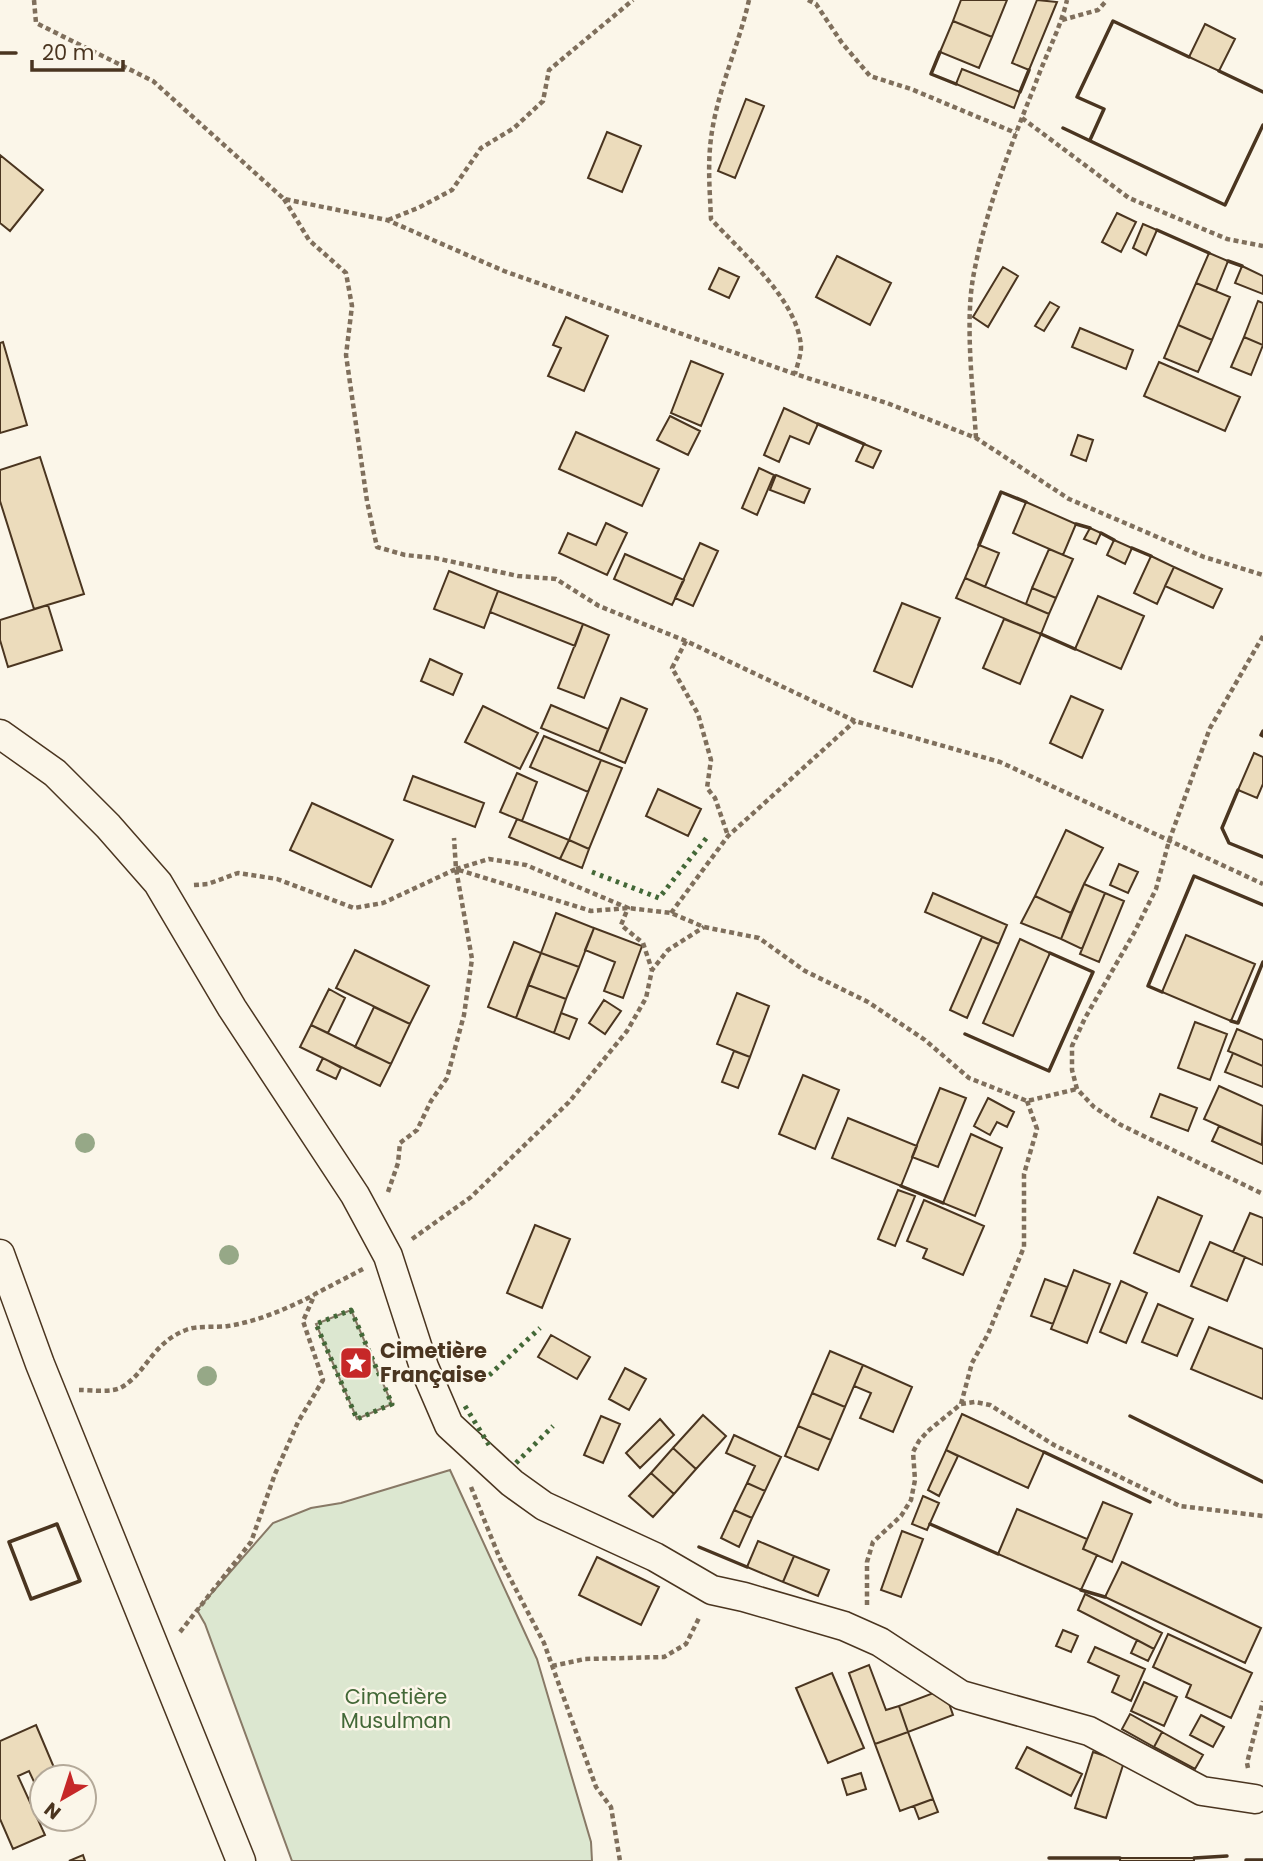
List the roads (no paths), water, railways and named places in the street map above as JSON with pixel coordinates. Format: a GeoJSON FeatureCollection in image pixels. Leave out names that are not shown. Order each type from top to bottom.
{"type":"FeatureCollection","features":[{"type":"Feature","properties":{"kind":"street"},"geometry":{"type":"LineString","coordinates":[[0,734],[55,774],[108,825],[158,883],[232,1007],[355,1195],[388,1256],[424,1367],[449,1425],[512,1483],[544,1506],[655,1557],[712,1590],[844,1626],[880,1642],[961,1695],[1089,1731],[1202,1791],[1255,1799]]}},
{"type":"Feature","properties":{"kind":"street"},"geometry":{"type":"LineString","coordinates":[[0,1254],[50,1390],[241,1861]]}},
{"type":"Feature","properties":{"kind":"place","name":"Cimetière Française"},"geometry":{"type":"Point","coordinates":[356,1363]}},
{"type":"Feature","properties":{"kind":"park label","name":"Cimetière Musulman"},"geometry":{"type":"Point","coordinates":[396,1709]}}]}
